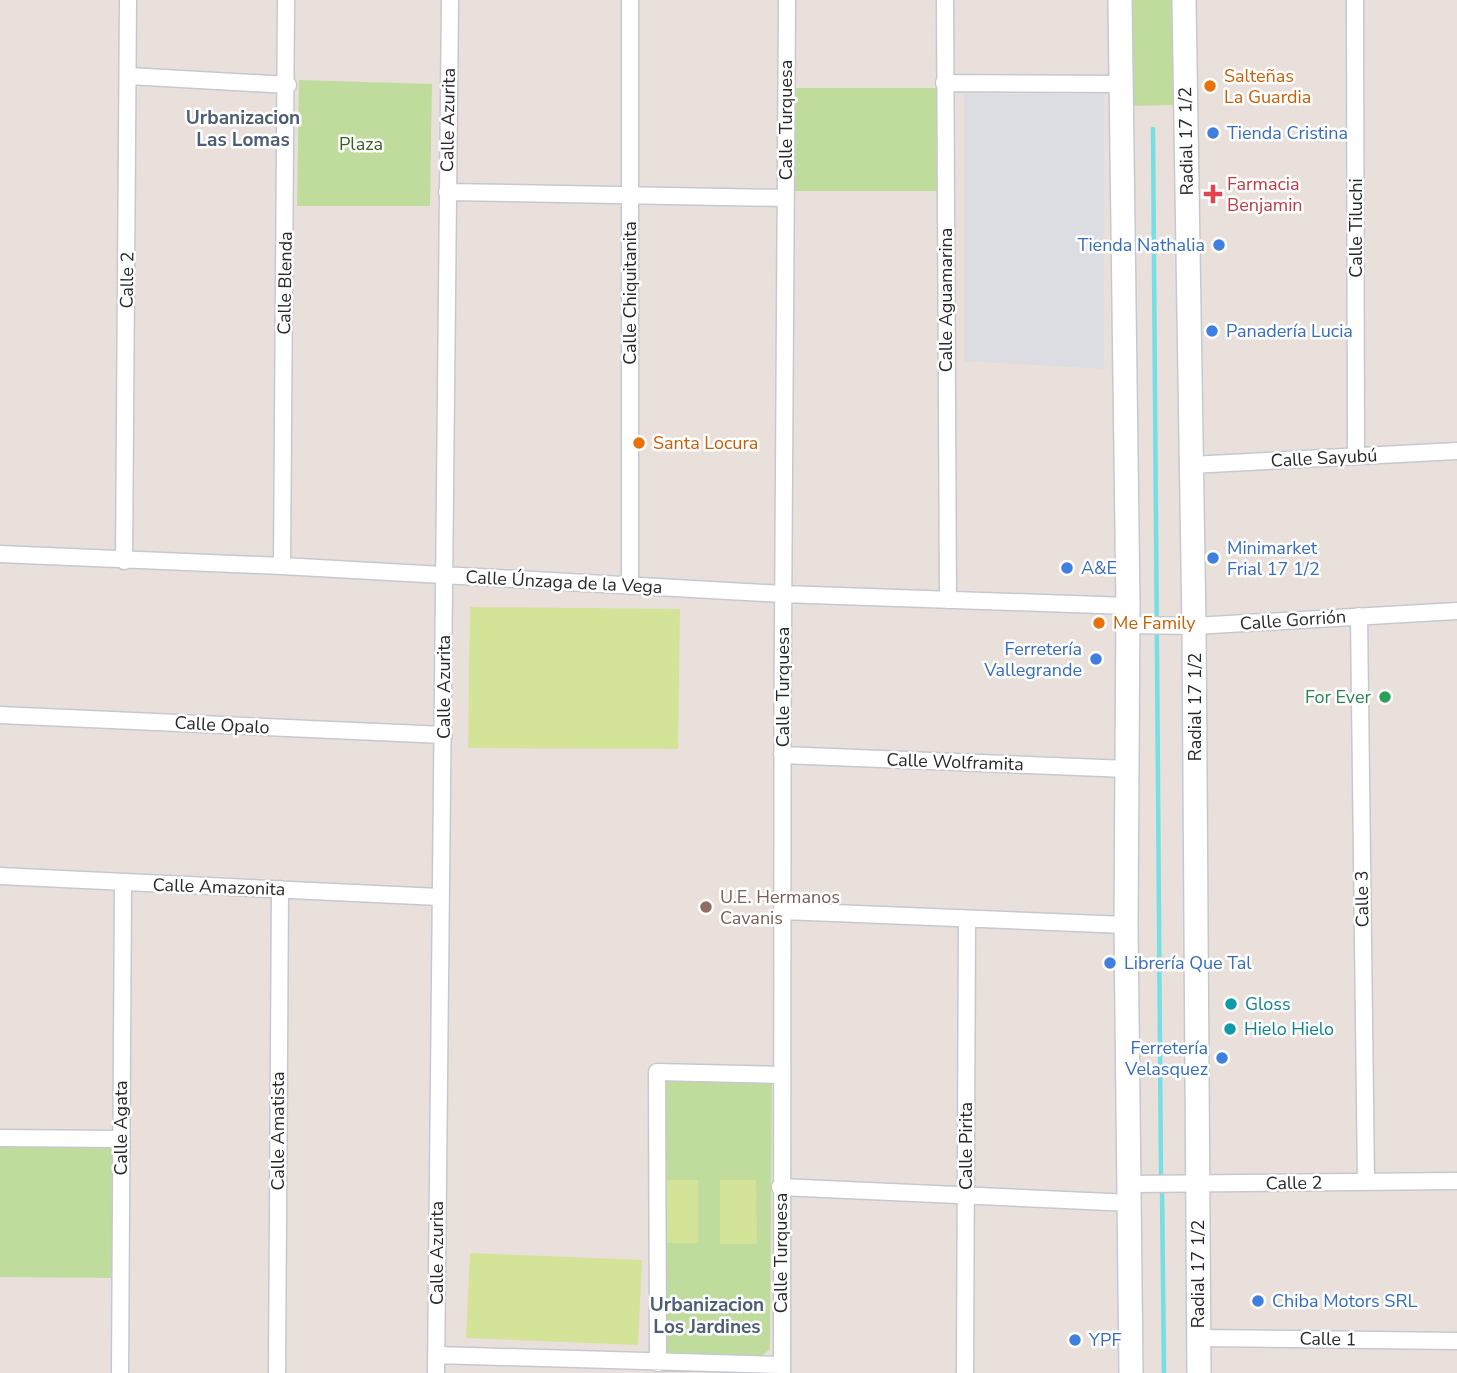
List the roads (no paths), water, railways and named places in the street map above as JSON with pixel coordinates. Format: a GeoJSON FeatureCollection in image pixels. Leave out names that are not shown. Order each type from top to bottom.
{"type":"FeatureCollection","features":[{"type":"Feature","properties":{"kind":"main road"},"geometry":{"type":"LineString","coordinates":[[1120,0],[1132,619],[1126,925],[1136,1191],[1131,1373]]}},
{"type":"Feature","properties":{"kind":"main road","name":"Radial 17 1/2"},"geometry":{"type":"LineString","coordinates":[[1184,0],[1191,465],[1188,626],[1193,1184],[1199,1373]]}},
{"type":"Feature","properties":{"kind":"street","name":"Calle 2"},"geometry":{"type":"LineString","coordinates":[[124,561],[128,0]]}},
{"type":"Feature","properties":{"kind":"street","name":"Calle Blenda"},"geometry":{"type":"LineString","coordinates":[[282,566],[288,85],[286,0]]}},
{"type":"Feature","properties":{"kind":"street","name":"Calle Azurita"},"geometry":{"type":"LineString","coordinates":[[436,1373],[450,0]]}},
{"type":"Feature","properties":{"kind":"street","name":"Calle Chiquitanita"},"geometry":{"type":"LineString","coordinates":[[630,0],[630,586]]}},
{"type":"Feature","properties":{"kind":"street","name":"Calle Turquesa"},"geometry":{"type":"LineString","coordinates":[[782,1369],[780,1075],[784,911],[782,755],[787,0]]}},
{"type":"Feature","properties":{"kind":"street","name":"Calle Aguamarina"},"geometry":{"type":"LineString","coordinates":[[945,0],[948,600]]}},
{"type":"Feature","properties":{"kind":"street","name":"Calle Tiluchi"},"geometry":{"type":"LineString","coordinates":[[1355,0],[1356,457]]}},
{"type":"Feature","properties":{"kind":"street"},"geometry":{"type":"LineString","coordinates":[[129,76],[288,85]]}},
{"type":"Feature","properties":{"kind":"street"},"geometry":{"type":"LineString","coordinates":[[944,83],[1121,84]]}},
{"type":"Feature","properties":{"kind":"street"},"geometry":{"type":"LineString","coordinates":[[447,192],[785,198]]}},
{"type":"Feature","properties":{"kind":"street","name":"Calle Sayubú"},"geometry":{"type":"LineString","coordinates":[[1191,465],[1457,451]]}},
{"type":"Feature","properties":{"kind":"street","name":"Calle Únzaga de la Vega"},"geometry":{"type":"LineString","coordinates":[[0,554],[948,600],[1132,619]]}},
{"type":"Feature","properties":{"kind":"street","name":"Calle Gorrión"},"geometry":{"type":"LineString","coordinates":[[1132,619],[1188,626],[1457,611]]}},
{"type":"Feature","properties":{"kind":"street","name":"Calle 3"},"geometry":{"type":"LineString","coordinates":[[1359,615],[1366,1182]]}},
{"type":"Feature","properties":{"kind":"street","name":"Calle Opalo"},"geometry":{"type":"LineString","coordinates":[[0,715],[444,735]]}},
{"type":"Feature","properties":{"kind":"street","name":"Calle Wolframita"},"geometry":{"type":"LineString","coordinates":[[782,755],[1127,769]]}},
{"type":"Feature","properties":{"kind":"street","name":"Calle Amazonita"},"geometry":{"type":"LineString","coordinates":[[0,876],[439,897]]}},
{"type":"Feature","properties":{"kind":"street","name":"Calle Agata"},"geometry":{"type":"LineString","coordinates":[[120,1373],[123,883]]}},
{"type":"Feature","properties":{"kind":"street","name":"Calle Amatista"},"geometry":{"type":"LineString","coordinates":[[277,1373],[280,889]]}},
{"type":"Feature","properties":{"kind":"street"},"geometry":{"type":"LineString","coordinates":[[784,911],[1126,925]]}},
{"type":"Feature","properties":{"kind":"street","name":"Calle Pirita"},"geometry":{"type":"LineString","coordinates":[[965,1373],[967,919]]}},
{"type":"Feature","properties":{"kind":"street"},"geometry":{"type":"LineString","coordinates":[[658,1363],[657,1072],[780,1075]]}},
{"type":"Feature","properties":{"kind":"street"},"geometry":{"type":"LineString","coordinates":[[0,1138],[121,1139]]}},
{"type":"Feature","properties":{"kind":"street","name":"Calle 2"},"geometry":{"type":"LineString","coordinates":[[780,1187],[965,1195],[1136,1191],[1193,1184],[1457,1181]]}},
{"type":"Feature","properties":{"kind":"street","name":"Calle 1"},"geometry":{"type":"LineString","coordinates":[[1198,1338],[1457,1341]]}},
{"type":"Feature","properties":{"kind":"street"},"geometry":{"type":"LineString","coordinates":[[436,1355],[611,1367],[658,1363],[782,1369]]}},
{"type":"Feature","properties":{"kind":"waterway"},"geometry":{"type":"LineString","coordinates":[[1153,129],[1161,1180]]}},
{"type":"Feature","properties":{"kind":"waterway"},"geometry":{"type":"LineString","coordinates":[[1162,1188],[1164,1373]]}},
{"type":"Feature","properties":{"kind":"place","name":"Salteñas La Guardia"},"geometry":{"type":"Point","coordinates":[1210,86]}},
{"type":"Feature","properties":{"kind":"place","name":"Tienda Cristina"},"geometry":{"type":"Point","coordinates":[1213,133]}},
{"type":"Feature","properties":{"kind":"place","name":"Farmacia Benjamin"},"geometry":{"type":"Point","coordinates":[1213,194]}},
{"type":"Feature","properties":{"kind":"place","name":"Tienda Nathalia"},"geometry":{"type":"Point","coordinates":[1219,245]}},
{"type":"Feature","properties":{"kind":"place","name":"Panadería Lucia"},"geometry":{"type":"Point","coordinates":[1212,331]}},
{"type":"Feature","properties":{"kind":"place","name":"Santa Locura"},"geometry":{"type":"Point","coordinates":[639,443]}},
{"type":"Feature","properties":{"kind":"place","name":"Minimarket Frial 17 1/2"},"geometry":{"type":"Point","coordinates":[1213,558]}},
{"type":"Feature","properties":{"kind":"place","name":"A&E"},"geometry":{"type":"Point","coordinates":[1067,568]}},
{"type":"Feature","properties":{"kind":"place","name":"Me Family"},"geometry":{"type":"Point","coordinates":[1099,623]}},
{"type":"Feature","properties":{"kind":"place","name":"Ferretería Vallegrande"},"geometry":{"type":"Point","coordinates":[1096,659]}},
{"type":"Feature","properties":{"kind":"place","name":"For Ever"},"geometry":{"type":"Point","coordinates":[1385,697]}},
{"type":"Feature","properties":{"kind":"place","name":"U.E. Hermanos Cavanis"},"geometry":{"type":"Point","coordinates":[706,907]}},
{"type":"Feature","properties":{"kind":"place","name":"Librería Que Tal"},"geometry":{"type":"Point","coordinates":[1110,963]}},
{"type":"Feature","properties":{"kind":"place","name":"Gloss"},"geometry":{"type":"Point","coordinates":[1231,1004]}},
{"type":"Feature","properties":{"kind":"place","name":"Hielo Hielo"},"geometry":{"type":"Point","coordinates":[1230,1029]}},
{"type":"Feature","properties":{"kind":"place","name":"Ferretería Velasquez"},"geometry":{"type":"Point","coordinates":[1222,1058]}},
{"type":"Feature","properties":{"kind":"place","name":"Chiba Motors SRL"},"geometry":{"type":"Point","coordinates":[1258,1301]}},
{"type":"Feature","properties":{"kind":"place","name":"YPF"},"geometry":{"type":"Point","coordinates":[1075,1340]}},
{"type":"Feature","properties":{"kind":"district","name":"Urbanizacion Las Lomas"},"geometry":{"type":"Point","coordinates":[243,128]}},
{"type":"Feature","properties":{"kind":"district","name":"Urbanizacion Los Jardines"},"geometry":{"type":"Point","coordinates":[707,1315]}},
{"type":"Feature","properties":{"kind":"park label","name":"Plaza"},"geometry":{"type":"Point","coordinates":[361,144]}}]}
